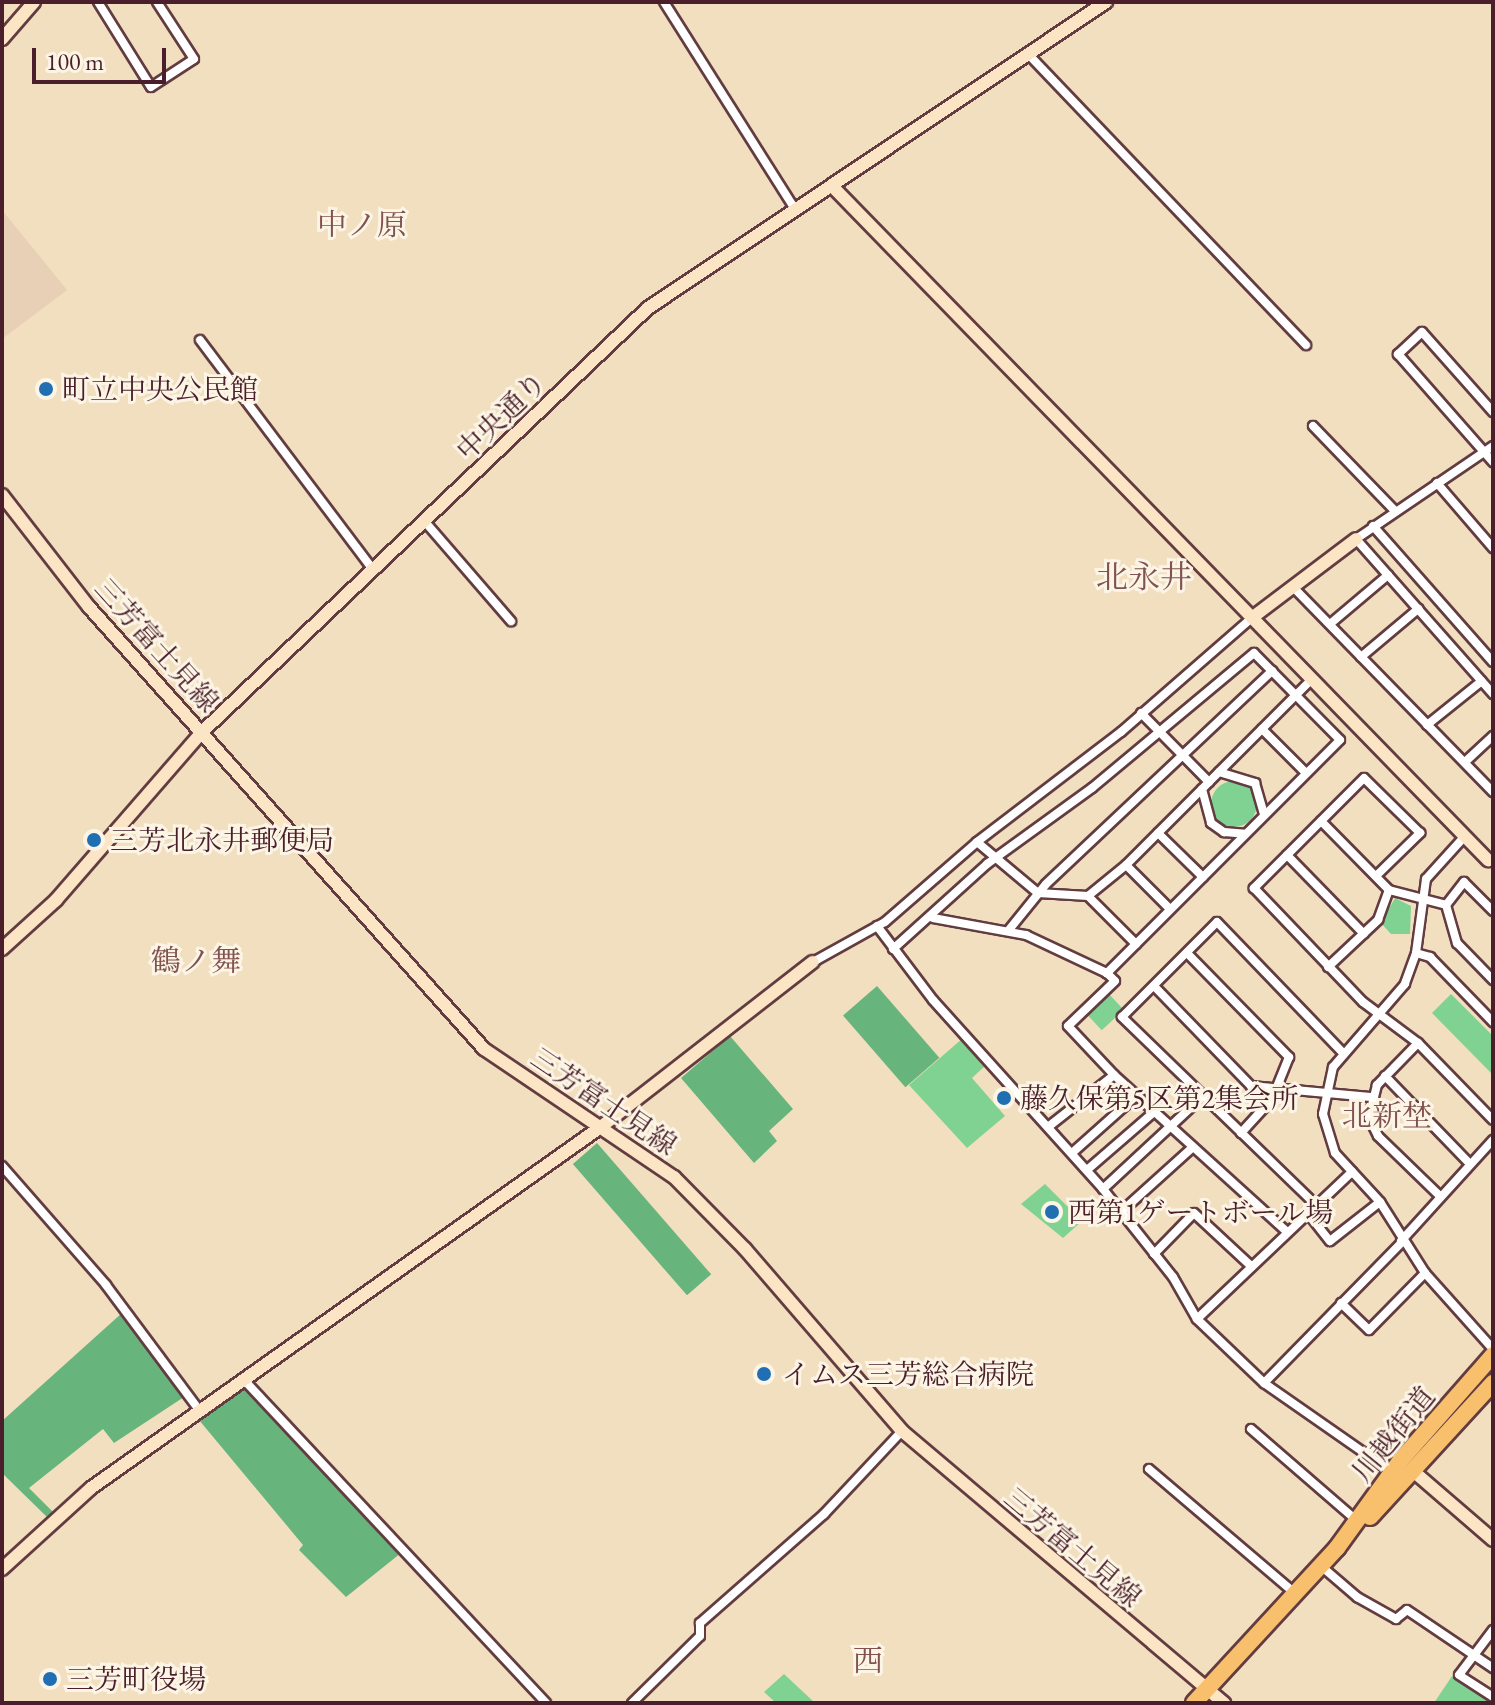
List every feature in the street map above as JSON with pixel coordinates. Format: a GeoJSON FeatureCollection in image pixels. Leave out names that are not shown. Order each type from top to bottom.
{"type":"FeatureCollection","features":[{"type":"Feature","properties":{"kind":"highway","name":"川越街道"},"geometry":{"type":"LineString","coordinates":[[1337,1548],[1391,1473],[1493,1352]]}},
{"type":"Feature","properties":{"kind":"highway","name":"川越街道"},"geometry":{"type":"LineString","coordinates":[[1194,1703],[1493,1383]]}},
{"type":"Feature","properties":{"kind":"street"},"geometry":{"type":"LineString","coordinates":[[2,39],[34,2]]}},
{"type":"Feature","properties":{"kind":"street"},"geometry":{"type":"LineString","coordinates":[[98,2],[151,87],[194,59],[157,2]]}},
{"type":"Feature","properties":{"kind":"street"},"geometry":{"type":"LineString","coordinates":[[664,2],[796,211]]}},
{"type":"Feature","properties":{"kind":"street","name":"中央通り"},"geometry":{"type":"LineString","coordinates":[[3,945],[56,900],[202,732],[426,523],[648,308],[1106,2]]}},
{"type":"Feature","properties":{"kind":"street"},"geometry":{"type":"LineString","coordinates":[[1027,53],[1306,345]]}},
{"type":"Feature","properties":{"kind":"street"},"geometry":{"type":"LineString","coordinates":[[832,186],[1465,836],[1492,860]]}},
{"type":"Feature","properties":{"kind":"street"},"geometry":{"type":"LineString","coordinates":[[1493,412],[1422,332],[1398,354],[1493,462]]}},
{"type":"Feature","properties":{"kind":"street"},"geometry":{"type":"LineString","coordinates":[[200,340],[374,571]]}},
{"type":"Feature","properties":{"kind":"street"},"geometry":{"type":"LineString","coordinates":[[1313,426],[1395,511]]}},
{"type":"Feature","properties":{"kind":"street"},"geometry":{"type":"LineString","coordinates":[[2,1569],[91,1488],[602,1126],[813,962],[877,926],[977,842],[1141,713],[1292,586],[1373,526],[1493,446]]}},
{"type":"Feature","properties":{"kind":"street"},"geometry":{"type":"LineString","coordinates":[[1437,483],[1493,548]]}},
{"type":"Feature","properties":{"kind":"street","name":"三芳富士見線"},"geometry":{"type":"LineString","coordinates":[[2,495],[89,607],[484,1049],[602,1126],[703,1204],[902,1431],[1224,1703]]}},
{"type":"Feature","properties":{"kind":"street"},"geometry":{"type":"LineString","coordinates":[[426,523],[511,621]]}},
{"type":"Feature","properties":{"kind":"street"},"geometry":{"type":"LineString","coordinates":[[1373,526],[1493,662]]}},
{"type":"Feature","properties":{"kind":"street"},"geometry":{"type":"LineString","coordinates":[[1356,539],[1493,694]]}},
{"type":"Feature","properties":{"kind":"street"},"geometry":{"type":"LineString","coordinates":[[1330,624],[1388,575]]}},
{"type":"Feature","properties":{"kind":"street"},"geometry":{"type":"LineString","coordinates":[[1292,586],[1493,792]]}},
{"type":"Feature","properties":{"kind":"street"},"geometry":{"type":"LineString","coordinates":[[1361,657],[1418,609]]}},
{"type":"Feature","properties":{"kind":"street"},"geometry":{"type":"LineString","coordinates":[[893,949],[933,918],[995,859],[1159,732],[1254,653],[1340,740],[1107,973]]}},
{"type":"Feature","properties":{"kind":"street"},"geometry":{"type":"LineString","coordinates":[[1008,931],[1038,893],[1272,671]]}},
{"type":"Feature","properties":{"kind":"street"},"geometry":{"type":"LineString","coordinates":[[1088,896],[1126,865],[1312,679]]}},
{"type":"Feature","properties":{"kind":"street"},"geometry":{"type":"LineString","coordinates":[[1427,725],[1482,681]]}},
{"type":"Feature","properties":{"kind":"street"},"geometry":{"type":"LineString","coordinates":[[1141,713],[1184,757],[1205,786],[1211,823],[1224,832],[1245,834]]}},
{"type":"Feature","properties":{"kind":"street"},"geometry":{"type":"LineString","coordinates":[[1262,729],[1306,773]]}},
{"type":"Feature","properties":{"kind":"street"},"geometry":{"type":"LineString","coordinates":[[1465,762],[1493,736]]}},
{"type":"Feature","properties":{"kind":"street"},"geometry":{"type":"LineString","coordinates":[[1219,772],[1255,783],[1264,815]]}},
{"type":"Feature","properties":{"kind":"street"},"geometry":{"type":"LineString","coordinates":[[1376,876],[1420,833],[1364,778],[1254,888],[1328,967],[1418,1043],[1493,1120]]}},
{"type":"Feature","properties":{"kind":"street"},"geometry":{"type":"LineString","coordinates":[[1321,821],[1389,890],[1446,905]]}},
{"type":"Feature","properties":{"kind":"street"},"geometry":{"type":"LineString","coordinates":[[1158,833],[1203,877]]}},
{"type":"Feature","properties":{"kind":"street"},"geometry":{"type":"LineString","coordinates":[[1465,836],[1437,861],[1421,900],[1416,953],[1405,984],[1383,1014],[1343,1053],[1324,1094],[1327,1134],[1352,1172],[1380,1202],[1401,1242],[1493,1352]]}},
{"type":"Feature","properties":{"kind":"street"},"geometry":{"type":"LineString","coordinates":[[977,842],[1038,893],[1088,896],[1136,944]]}},
{"type":"Feature","properties":{"kind":"street"},"geometry":{"type":"LineString","coordinates":[[1287,855],[1364,934]]}},
{"type":"Feature","properties":{"kind":"street"},"geometry":{"type":"LineString","coordinates":[[1126,865],[1170,909]]}},
{"type":"Feature","properties":{"kind":"street"},"geometry":{"type":"LineString","coordinates":[[1446,905],[1464,882],[1493,911]]}},
{"type":"Feature","properties":{"kind":"street"},"geometry":{"type":"LineString","coordinates":[[1328,967],[1378,920],[1389,890]]}},
{"type":"Feature","properties":{"kind":"street"},"geometry":{"type":"LineString","coordinates":[[1446,905],[1457,943],[1493,980]]}},
{"type":"Feature","properties":{"kind":"street"},"geometry":{"type":"LineString","coordinates":[[933,918],[1008,931],[1050,943],[1107,973],[1115,981],[1068,1026],[1136,1096],[1286,1231]]}},
{"type":"Feature","properties":{"kind":"street"},"geometry":{"type":"LineString","coordinates":[[1315,1204],[1122,1017],[1217,922],[1343,1053]]}},
{"type":"Feature","properties":{"kind":"street"},"geometry":{"type":"LineString","coordinates":[[877,926],[893,949],[1103,1189],[1154,1254],[1197,1319],[1264,1383],[1391,1473],[1412,1470],[1493,1540]]}},
{"type":"Feature","properties":{"kind":"street"},"geometry":{"type":"LineString","coordinates":[[1187,953],[1289,1057],[1278,1088],[1241,1133]]}},
{"type":"Feature","properties":{"kind":"street"},"geometry":{"type":"LineString","coordinates":[[1416,953],[1430,957],[1493,1022]]}},
{"type":"Feature","properties":{"kind":"street"},"geometry":{"type":"LineString","coordinates":[[1154,986],[1251,1086],[1370,1097]]}},
{"type":"Feature","properties":{"kind":"street"},"geometry":{"type":"LineString","coordinates":[[1418,1043],[1385,1076],[1370,1097],[1372,1127],[1440,1196]]}},
{"type":"Feature","properties":{"kind":"street"},"geometry":{"type":"LineString","coordinates":[[1048,1127],[1114,1075]]}},
{"type":"Feature","properties":{"kind":"street"},"geometry":{"type":"LineString","coordinates":[[1385,1076],[1470,1164]]}},
{"type":"Feature","properties":{"kind":"street"},"geometry":{"type":"LineString","coordinates":[[1072,1153],[1136,1096]]}},
{"type":"Feature","properties":{"kind":"street"},"geometry":{"type":"LineString","coordinates":[[1103,1189],[1203,1096]]}},
{"type":"Feature","properties":{"kind":"street"},"geometry":{"type":"LineString","coordinates":[[1087,1170],[1154,1112]]}},
{"type":"Feature","properties":{"kind":"street"},"geometry":{"type":"LineString","coordinates":[[1264,1383],[1401,1242],[1493,1140]]}},
{"type":"Feature","properties":{"kind":"street"},"geometry":{"type":"LineString","coordinates":[[1121,1212],[1193,1147]]}},
{"type":"Feature","properties":{"kind":"street"},"geometry":{"type":"LineString","coordinates":[[2,1166],[106,1285],[200,1411]]}},
{"type":"Feature","properties":{"kind":"street"},"geometry":{"type":"LineString","coordinates":[[1197,1319],[1250,1265],[1352,1172]]}},
{"type":"Feature","properties":{"kind":"street"},"geometry":{"type":"LineString","coordinates":[[1307,1212],[1330,1241],[1380,1202]]}},
{"type":"Feature","properties":{"kind":"street"},"geometry":{"type":"LineString","coordinates":[[1154,1254],[1194,1213],[1250,1265]]}},
{"type":"Feature","properties":{"kind":"street"},"geometry":{"type":"LineString","coordinates":[[1341,1303],[1369,1330],[1425,1273]]}},
{"type":"Feature","properties":{"kind":"street"},"geometry":{"type":"LineString","coordinates":[[244,1380],[546,1703]]}},
{"type":"Feature","properties":{"kind":"street"},"geometry":{"type":"LineString","coordinates":[[1251,1429],[1356,1520]]}},
{"type":"Feature","properties":{"kind":"street"},"geometry":{"type":"LineString","coordinates":[[632,1703],[700,1636],[700,1623],[824,1514],[902,1431]]}},
{"type":"Feature","properties":{"kind":"street"},"geometry":{"type":"LineString","coordinates":[[1149,1469],[1296,1594]]}},
{"type":"Feature","properties":{"kind":"street"},"geometry":{"type":"LineString","coordinates":[[1321,1566],[1357,1597],[1396,1619],[1407,1610],[1493,1668]]}},
{"type":"Feature","properties":{"kind":"street"},"geometry":{"type":"LineString","coordinates":[[1493,1630],[1459,1675],[1493,1697]]}},
{"type":"Feature","properties":{"kind":"shaded area"},"geometry":{"type":"Polygon","coordinates":[[[2,210],[67,290],[2,339],[2,210]]]}},
{"type":"Feature","properties":{"kind":"green space"},"geometry":{"type":"Polygon","coordinates":[[[1234,781],[1250,788],[1257,804],[1250,820],[1234,827],[1218,820],[1211,804],[1218,788],[1234,781]]]}},
{"type":"Feature","properties":{"kind":"green space"},"geometry":{"type":"Polygon","coordinates":[[[1395,898],[1411,906],[1410,934],[1391,934],[1381,923],[1395,898]]]}},
{"type":"Feature","properties":{"kind":"green space"},"geometry":{"type":"Polygon","coordinates":[[[877,986],[939,1058],[905,1087],[843,1016],[877,986]]]}},
{"type":"Feature","properties":{"kind":"green space"},"geometry":{"type":"Polygon","coordinates":[[[1108,993],[1124,1010],[1102,1030],[1086,1013],[1108,993]]]}},
{"type":"Feature","properties":{"kind":"green space"},"geometry":{"type":"Polygon","coordinates":[[[1451,994],[1493,1036],[1493,1075],[1432,1013],[1451,994]]]}},
{"type":"Feature","properties":{"kind":"green space"},"geometry":{"type":"Polygon","coordinates":[[[730,1036],[793,1109],[769,1131],[777,1141],[754,1163],[681,1078],[730,1036]]]}},
{"type":"Feature","properties":{"kind":"green space"},"geometry":{"type":"Polygon","coordinates":[[[963,1038],[986,1065],[972,1078],[1005,1116],[967,1148],[909,1085],[963,1038]]]}},
{"type":"Feature","properties":{"kind":"green space"},"geometry":{"type":"Polygon","coordinates":[[[597,1143],[711,1274],[687,1295],[573,1164],[597,1143]]]}},
{"type":"Feature","properties":{"kind":"green space","name":"西第1ゲートボール場"},"geometry":{"type":"Polygon","coordinates":[[[1045,1184],[1082,1221],[1063,1238],[1021,1204],[1045,1184]]]}},
{"type":"Feature","properties":{"kind":"green space"},"geometry":{"type":"Polygon","coordinates":[[[122,1313],[184,1397],[114,1443],[103,1429],[29,1488],[54,1513],[48,1518],[2,1473],[2,1421],[122,1313]]]}},
{"type":"Feature","properties":{"kind":"green space"},"geometry":{"type":"Polygon","coordinates":[[[246,1387],[401,1553],[346,1597],[299,1550],[303,1545],[199,1420],[246,1387]]]}},
{"type":"Feature","properties":{"kind":"green space"},"geometry":{"type":"Polygon","coordinates":[[[784,1674],[815,1703],[776,1703],[764,1692],[784,1674]]]}},
{"type":"Feature","properties":{"kind":"green space"},"geometry":{"type":"Polygon","coordinates":[[[1452,1676],[1493,1702],[1493,1703],[1434,1703],[1452,1676]]]}},
{"type":"Feature","properties":{"kind":"place","name":"町立中央公民館"},"geometry":{"type":"Point","coordinates":[46,389]}},
{"type":"Feature","properties":{"kind":"place","name":"三芳北永井郵便局"},"geometry":{"type":"Point","coordinates":[94,840]}},
{"type":"Feature","properties":{"kind":"place","name":"藤久保第5区第2集会所"},"geometry":{"type":"Point","coordinates":[1004,1098]}},
{"type":"Feature","properties":{"kind":"place","name":"西第1ゲートボール場"},"geometry":{"type":"Point","coordinates":[1052,1212]}},
{"type":"Feature","properties":{"kind":"place","name":"イムス三芳総合病院"},"geometry":{"type":"Point","coordinates":[764,1374]}},
{"type":"Feature","properties":{"kind":"place","name":"三芳町役場"},"geometry":{"type":"Point","coordinates":[50,1679]}},
{"type":"Feature","properties":{"kind":"district","name":"中ノ原"},"geometry":{"type":"Point","coordinates":[362,225]}},
{"type":"Feature","properties":{"kind":"district","name":"北永井"},"geometry":{"type":"Point","coordinates":[1144,577]}},
{"type":"Feature","properties":{"kind":"district","name":"鶴ノ舞"},"geometry":{"type":"Point","coordinates":[196,961]}},
{"type":"Feature","properties":{"kind":"district","name":"北新埜"},"geometry":{"type":"Point","coordinates":[1387,1116]}},
{"type":"Feature","properties":{"kind":"district","name":"西"},"geometry":{"type":"Point","coordinates":[868,1661]}}]}
